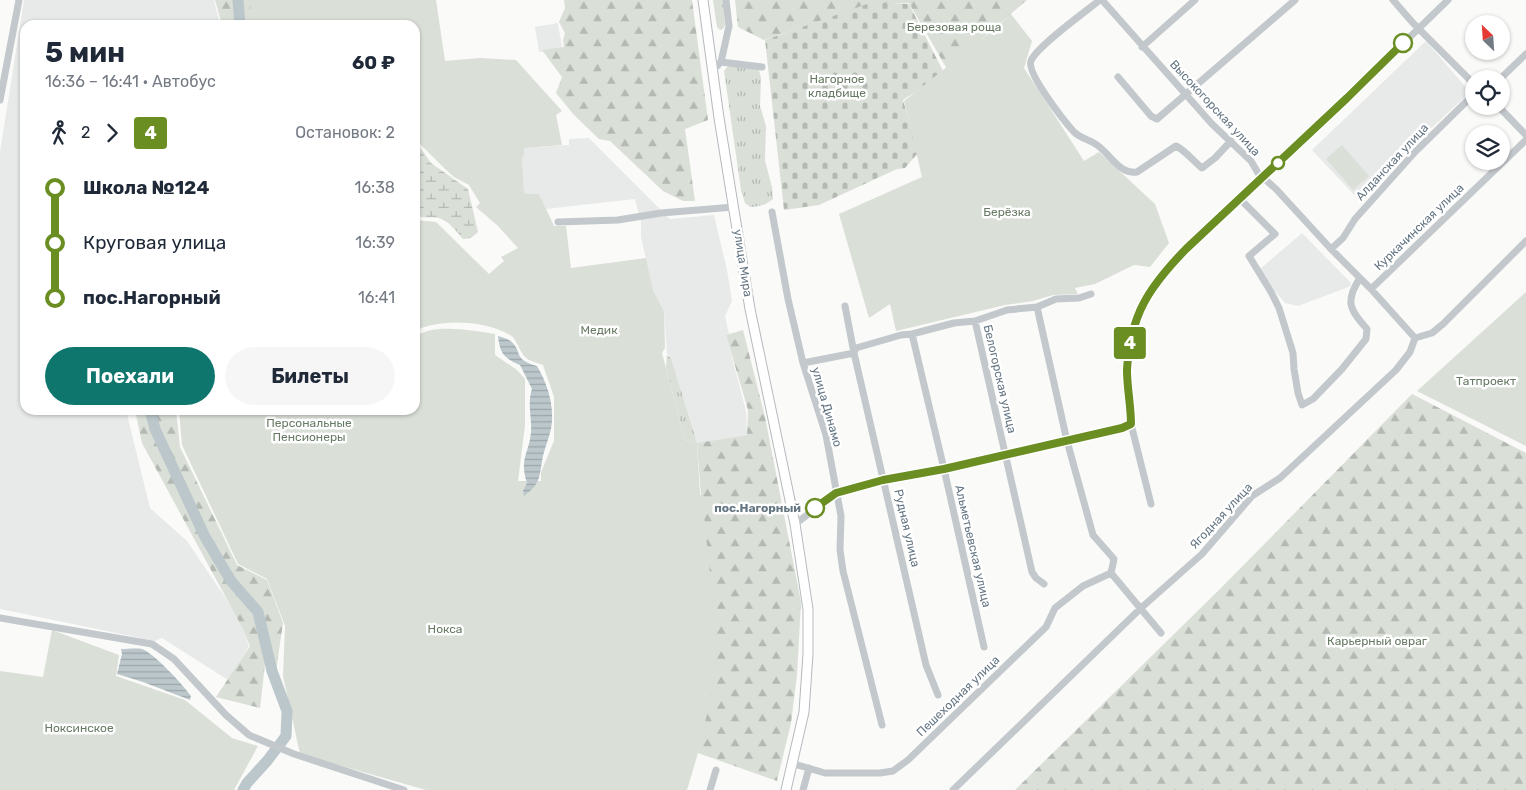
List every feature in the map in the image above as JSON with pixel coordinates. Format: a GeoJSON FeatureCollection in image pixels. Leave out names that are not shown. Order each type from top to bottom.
{"type":"FeatureCollection","features":[{"type":"Feature","properties":{"kind":"main road","name":"улица Мира"},"geometry":{"type":"LineString","coordinates":[[703,0],[712,71],[750,309],[795,524],[808,609],[808,654],[804,712],[794,764],[786,790]]}},
{"type":"Feature","properties":{"kind":"street"},"geometry":{"type":"LineString","coordinates":[[0,100],[19,0]]}},
{"type":"Feature","properties":{"kind":"street"},"geometry":{"type":"LineString","coordinates":[[712,71],[721,62],[729,26],[726,0]]}},
{"type":"Feature","properties":{"kind":"street"},"geometry":{"type":"LineString","coordinates":[[1101,0],[1052,38],[1031,61],[1030,68],[1038,82],[1076,134],[1097,144],[1121,168],[1131,173],[1137,172],[1176,146],[1183,149],[1191,160],[1202,168],[1215,158],[1231,141]]}},
{"type":"Feature","properties":{"kind":"street","name":"Высокогорская улица"},"geometry":{"type":"LineString","coordinates":[[1101,0],[1212,124],[1252,162],[1258,173],[1264,176],[1415,338]]}},
{"type":"Feature","properties":{"kind":"street"},"geometry":{"type":"LineString","coordinates":[[1142,47],[1196,0]]}},
{"type":"Feature","properties":{"kind":"street"},"geometry":{"type":"LineString","coordinates":[[1118,78],[1151,116],[1157,119],[1295,0]]}},
{"type":"Feature","properties":{"kind":"street"},"geometry":{"type":"LineString","coordinates":[[1393,0],[1465,75]]}},
{"type":"Feature","properties":{"kind":"street"},"geometry":{"type":"LineString","coordinates":[[1151,504],[1131,424],[1127,372],[1131,338],[1146,298],[1163,273],[1186,249],[1448,0]]}},
{"type":"Feature","properties":{"kind":"street"},"geometry":{"type":"LineString","coordinates":[[1509,70],[1526,54]]}},
{"type":"Feature","properties":{"kind":"street"},"geometry":{"type":"LineString","coordinates":[[721,62],[762,67]]}},
{"type":"Feature","properties":{"kind":"street","name":"Алданская улица"},"geometry":{"type":"LineString","coordinates":[[1331,249],[1343,238],[1355,218],[1415,152],[1465,103]]}},
{"type":"Feature","properties":{"kind":"street"},"geometry":{"type":"LineString","coordinates":[[1507,115],[1526,135]]}},
{"type":"Feature","properties":{"kind":"street","name":"Куркачинская улица"},"geometry":{"type":"LineString","coordinates":[[1371,289],[1526,140]]}},
{"type":"Feature","properties":{"kind":"street"},"geometry":{"type":"LineString","coordinates":[[1240,199],[1275,234],[1249,256],[1279,308],[1293,354],[1298,393],[1302,405],[1319,393],[1342,369],[1366,339],[1367,329],[1351,308],[1350,300],[1352,290],[1360,278]]}},
{"type":"Feature","properties":{"kind":"street"},"geometry":{"type":"LineString","coordinates":[[558,222],[618,220],[663,213],[734,207]]}},
{"type":"Feature","properties":{"kind":"street","name":"улица Динамо"},"geometry":{"type":"LineString","coordinates":[[772,212],[788,299],[803,363],[826,435],[840,516],[840,550],[843,571],[882,724]]}},
{"type":"Feature","properties":{"kind":"street"},"geometry":{"type":"LineString","coordinates":[[1415,338],[1432,333],[1443,324],[1526,241]]}},
{"type":"Feature","properties":{"kind":"street"},"geometry":{"type":"LineString","coordinates":[[803,363],[854,352],[856,348],[900,335],[912,334],[954,323],[975,321],[1007,310],[1037,307],[1044,302],[1056,299],[1078,298],[1091,294]]}},
{"type":"Feature","properties":{"kind":"street","name":"Рудная улица"},"geometry":{"type":"LineString","coordinates":[[845,306],[926,665],[938,695]]}},
{"type":"Feature","properties":{"kind":"street"},"geometry":{"type":"LineString","coordinates":[[1037,307],[1068,441],[1093,536],[1114,559],[1111,573],[1161,632]]}},
{"type":"Feature","properties":{"kind":"street","name":"Белогорская улица"},"geometry":{"type":"LineString","coordinates":[[975,321],[1032,572],[1044,584]]}},
{"type":"Feature","properties":{"kind":"street","name":"Альметьевская улица"},"geometry":{"type":"LineString","coordinates":[[912,334],[984,647]]}},
{"type":"Feature","properties":{"kind":"street","name":"Ягодная улица"},"geometry":{"type":"LineString","coordinates":[[954,790],[1141,608],[1202,554],[1252,496],[1280,478],[1396,370],[1410,352],[1415,338]]}},
{"type":"Feature","properties":{"kind":"street"},"geometry":{"type":"LineString","coordinates":[[795,524],[836,493],[883,480],[944,469],[1068,441],[1122,428],[1131,424]]}},
{"type":"Feature","properties":{"kind":"street","name":"Пешеходная улица"},"geometry":{"type":"LineString","coordinates":[[794,764],[825,773],[880,773],[892,771],[908,760],[1046,627],[1055,608],[1083,586],[1111,573]]}},
{"type":"Feature","properties":{"kind":"street"},"geometry":{"type":"LineString","coordinates":[[0,618],[152,644],[174,659],[209,697],[249,735],[294,754],[404,790]]}},
{"type":"Feature","properties":{"kind":"street"},"geometry":{"type":"LineString","coordinates":[[804,790],[809,768]]}},
{"type":"Feature","properties":{"kind":"street"},"geometry":{"type":"LineString","coordinates":[[710,790],[716,770]]}},
{"type":"Feature","properties":{"kind":"shaded area"},"geometry":{"type":"Polygon","coordinates":[[[24,0],[214,0],[219,20],[21,20],[24,0]]]}},
{"type":"Feature","properties":{"kind":"shaded area"},"geometry":{"type":"Polygon","coordinates":[[[558,23],[562,48],[539,52],[535,27],[558,23]]]}},
{"type":"Feature","properties":{"kind":"shaded area"},"geometry":{"type":"Polygon","coordinates":[[[20,25],[20,415],[127,415],[150,508],[187,541],[239,618],[249,646],[228,680],[162,638],[155,641],[0,609],[0,152],[20,25]]]}},
{"type":"Feature","properties":{"kind":"shaded area"},"geometry":{"type":"Polygon","coordinates":[[[1426,41],[1465,86],[1465,97],[1357,198],[1312,150],[1426,41]]]}},
{"type":"Feature","properties":{"kind":"shaded area"},"geometry":{"type":"Polygon","coordinates":[[[589,138],[670,219],[714,215],[732,301],[725,316],[729,334],[726,335],[746,411],[747,435],[697,443],[671,358],[667,354],[664,311],[653,290],[635,199],[546,209],[539,194],[526,194],[524,192],[523,148],[569,145],[569,139],[589,138]]]}},
{"type":"Feature","properties":{"kind":"shaded area"},"geometry":{"type":"Polygon","coordinates":[[[1302,233],[1350,282],[1351,286],[1298,306],[1285,303],[1260,269],[1302,233]]]}},
{"type":"Feature","properties":{"kind":"shaded area"},"geometry":{"type":"Polygon","coordinates":[[[498,336],[508,339],[516,347],[524,360],[537,366],[547,388],[551,404],[551,429],[539,478],[534,487],[524,496],[523,491],[527,483],[524,462],[531,432],[530,405],[532,389],[520,365],[504,355],[498,336]]]}},
{"type":"Feature","properties":{"kind":"shaded area"},"geometry":{"type":"Polygon","coordinates":[[[121,649],[142,649],[147,652],[161,663],[182,685],[191,696],[190,700],[117,674],[122,654],[121,649]]]}},
{"type":"Feature","properties":{"kind":"green space"},"geometry":{"type":"Polygon","coordinates":[[[215,0],[271,0],[277,20],[221,20],[215,0]]]}},
{"type":"Feature","properties":{"kind":"green space","name":"Нокса"},"geometry":{"type":"Polygon","coordinates":[[[252,0],[436,0],[445,61],[480,58],[516,60],[562,111],[556,115],[562,145],[524,148],[524,156],[522,157],[524,192],[526,194],[539,194],[554,226],[566,226],[571,268],[646,258],[653,290],[664,311],[665,348],[662,353],[685,440],[697,443],[700,495],[702,496],[718,652],[711,697],[687,790],[426,790],[300,754],[283,676],[285,626],[267,579],[238,564],[182,445],[179,415],[420,415],[420,334],[431,330],[442,329],[495,334],[495,355],[517,370],[525,379],[525,425],[518,481],[541,481],[541,472],[554,441],[554,397],[543,365],[527,358],[510,335],[488,326],[462,322],[437,324],[420,329],[420,220],[436,222],[489,274],[504,261],[501,257],[518,248],[498,226],[476,207],[480,203],[469,185],[454,177],[420,144],[420,20],[248,20],[252,0]]]}},
{"type":"Feature","properties":{"kind":"green space"},"geometry":{"type":"Polygon","coordinates":[[[564,0],[692,0],[708,120],[685,129],[695,201],[683,201],[663,191],[610,141],[599,139],[574,115],[556,93],[562,77],[542,50],[564,47],[565,33],[559,22],[565,8],[564,0]]]}},
{"type":"Feature","properties":{"kind":"green space"},"geometry":{"type":"Polygon","coordinates":[[[713,0],[723,0],[725,25],[720,30],[717,27],[713,0]]]}},
{"type":"Feature","properties":{"kind":"green space","name":"Березовая роща"},"geometry":{"type":"Polygon","coordinates":[[[735,0],[1027,0],[947,69],[909,3],[873,3],[764,40],[738,27],[735,0]]]}},
{"type":"Feature","properties":{"kind":"green space","name":"Нагорное кладбище"},"geometry":{"type":"Polygon","coordinates":[[[873,2],[909,4],[944,73],[903,100],[918,153],[905,168],[897,169],[819,205],[784,210],[765,40],[873,2]]]}},
{"type":"Feature","properties":{"kind":"green space","name":"Берёзка"},"geometry":{"type":"Polygon","coordinates":[[[1011,14],[1032,41],[1024,68],[1084,161],[1099,152],[1155,204],[1169,243],[1150,267],[1134,265],[1095,284],[1075,288],[1078,294],[1053,295],[896,331],[890,304],[869,318],[839,214],[922,177],[904,101],[1011,14]]]}},
{"type":"Feature","properties":{"kind":"green space"},"geometry":{"type":"Polygon","coordinates":[[[731,62],[758,66],[761,78],[760,106],[766,126],[765,161],[773,199],[759,206],[750,207],[745,203],[741,190],[724,71],[731,62]]]}},
{"type":"Feature","properties":{"kind":"green space"},"geometry":{"type":"Polygon","coordinates":[[[1342,145],[1369,176],[1353,190],[1326,159],[1342,145]]]}},
{"type":"Feature","properties":{"kind":"green space"},"geometry":{"type":"Polygon","coordinates":[[[420,149],[431,163],[468,189],[478,232],[471,238],[463,239],[443,219],[421,217],[420,149]]]}},
{"type":"Feature","properties":{"kind":"green space","name":"Татпроект"},"geometry":{"type":"Polygon","coordinates":[[[1526,292],[1526,446],[1417,391],[1526,292]]]}},
{"type":"Feature","properties":{"kind":"green space"},"geometry":{"type":"Polygon","coordinates":[[[743,330],[765,417],[801,602],[797,675],[791,723],[777,781],[698,753],[713,656],[697,443],[747,435],[748,410],[726,335],[743,330]]]}},
{"type":"Feature","properties":{"kind":"green space"},"geometry":{"type":"Polygon","coordinates":[[[667,355],[671,358],[697,443],[685,440],[666,368],[667,355]]]}},
{"type":"Feature","properties":{"kind":"green space","name":"Карьерный овраг"},"geometry":{"type":"Polygon","coordinates":[[[1412,394],[1526,453],[1526,790],[1015,790],[1219,590],[1412,394]]]}},
{"type":"Feature","properties":{"kind":"green space"},"geometry":{"type":"Polygon","coordinates":[[[136,415],[177,415],[180,447],[237,565],[267,580],[283,623],[276,671],[265,664],[260,708],[216,697],[250,646],[242,627],[142,443],[136,415]]]}},
{"type":"Feature","properties":{"kind":"green space","name":"Ноксинское"},"geometry":{"type":"Polygon","coordinates":[[[52,630],[119,655],[116,676],[185,700],[232,738],[258,746],[234,790],[0,790],[0,671],[43,677],[52,630]]]}},
{"type":"Feature","properties":{"kind":"waterway","name":"Нокса"},"geometry":{"type":"LineString","coordinates":[[238,0],[240,20]]}},
{"type":"Feature","properties":{"kind":"waterway","name":"Нокса"},"geometry":{"type":"LineString","coordinates":[[151,415],[155,429],[205,537],[231,581],[258,612],[272,671],[287,711],[286,736],[243,790]]}},
{"type":"Feature","properties":{"kind":"bus line","name":"4"},"geometry":{"type":"LineString","coordinates":[[815,508],[836,493],[883,480],[944,469],[1122,428],[1131,424],[1127,372],[1131,338],[1138,315],[1152,287],[1186,249],[1403,43]]}},
{"type":"Feature","properties":{"kind":"place","name":"пос.Нагорный"},"geometry":{"type":"Point","coordinates":[815,508]}},
{"type":"Feature","properties":{"kind":"park label","name":"Медик"},"geometry":{"type":"Point","coordinates":[599,330]}},
{"type":"Feature","properties":{"kind":"park label","name":"Персональные Пенсионеры"},"geometry":{"type":"Point","coordinates":[309,430]}}]}
